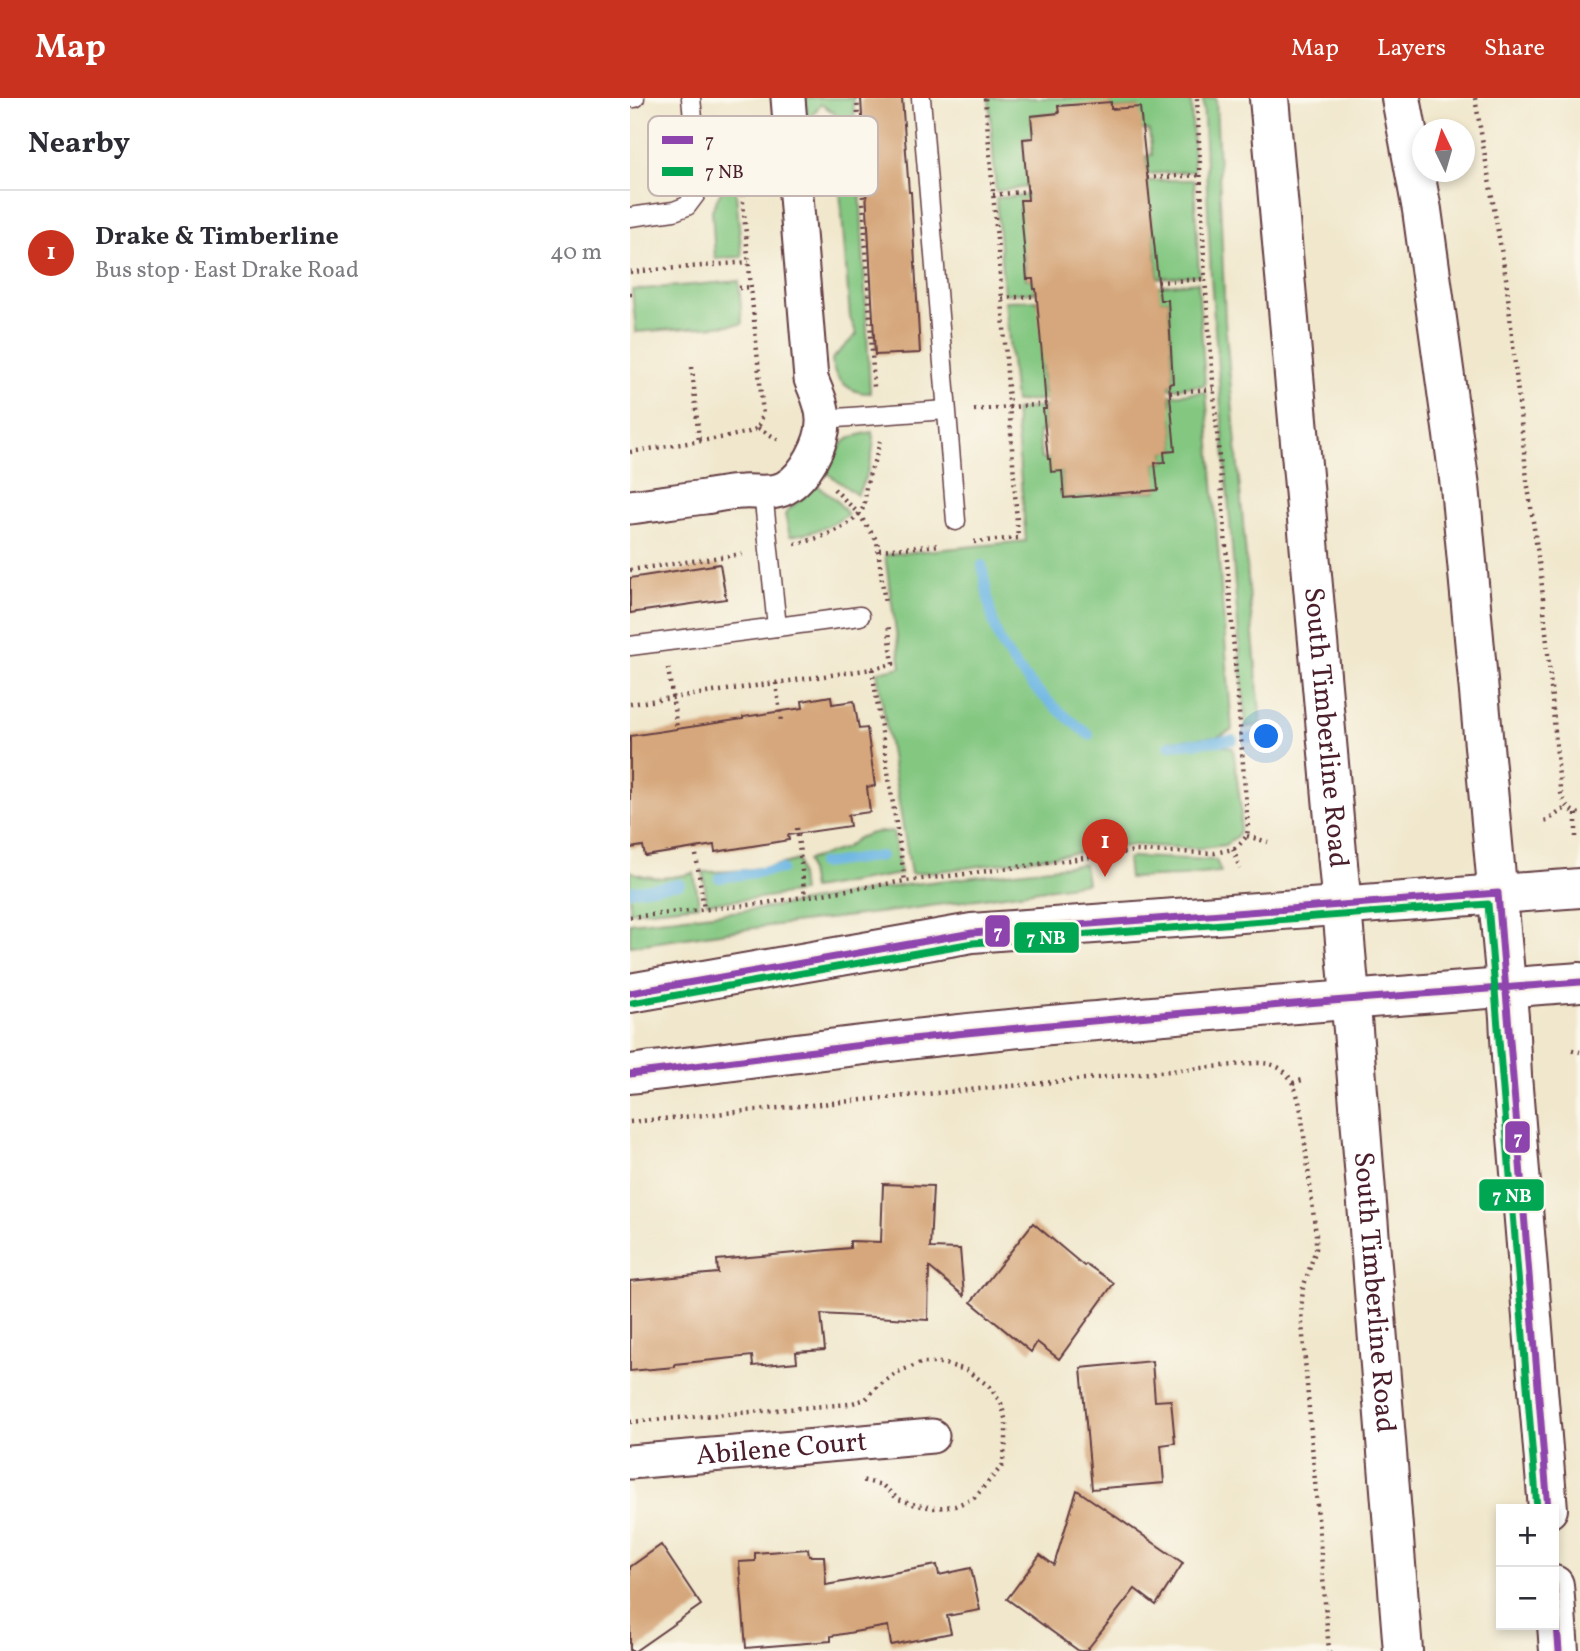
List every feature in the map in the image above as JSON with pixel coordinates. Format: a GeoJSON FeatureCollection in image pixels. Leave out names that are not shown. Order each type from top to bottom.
{"type":"FeatureCollection","features":[{"type":"Feature","properties":{"kind":"main road","name":"South Timberline Road"},"geometry":{"type":"LineString","coordinates":[[1269,98],[1342,906],[1404,1651]]}},
{"type":"Feature","properties":{"kind":"main road"},"geometry":{"type":"LineString","coordinates":[[1401,98],[1422,210],[1460,486],[1507,988],[1548,1504]]}},
{"type":"Feature","properties":{"kind":"main road"},"geometry":{"type":"LineString","coordinates":[[636,989],[972,933],[1580,888]]}},
{"type":"Feature","properties":{"kind":"main road"},"geometry":{"type":"LineString","coordinates":[[630,1074],[986,1031],[1580,982]]}},
{"type":"Feature","properties":{"kind":"main road"},"geometry":{"type":"LineString","coordinates":[[1557,1630],[1559,1651]]}},
{"type":"Feature","properties":{"kind":"street"},"geometry":{"type":"LineString","coordinates":[[788,98],[789,116]]}},
{"type":"Feature","properties":{"kind":"street"},"geometry":{"type":"LineString","coordinates":[[630,507],[786,487],[802,473],[815,452],[823,419],[821,405],[811,379],[796,196]]}},
{"type":"Feature","properties":{"kind":"street","name":"Abilene Court"},"geometry":{"type":"LineString","coordinates":[[630,1462],[932,1436]]}},
{"type":"Feature","properties":{"kind":"lane"},"geometry":{"type":"LineString","coordinates":[[630,99],[635,98]]}},
{"type":"Feature","properties":{"kind":"lane"},"geometry":{"type":"LineString","coordinates":[[691,98],[693,116]]}},
{"type":"Feature","properties":{"kind":"lane"},"geometry":{"type":"LineString","coordinates":[[922,98],[956,521]]}},
{"type":"Feature","properties":{"kind":"lane"},"geometry":{"type":"LineString","coordinates":[[630,217],[674,211],[687,206],[694,196]]}},
{"type":"Feature","properties":{"kind":"lane"},"geometry":{"type":"LineString","coordinates":[[823,419],[946,410]]}},
{"type":"Feature","properties":{"kind":"lane"},"geometry":{"type":"LineString","coordinates":[[763,492],[776,627]]}},
{"type":"Feature","properties":{"kind":"lane"},"geometry":{"type":"LineString","coordinates":[[630,646],[860,615]]}},
{"type":"Feature","properties":{"kind":"path"},"geometry":{"type":"LineString","coordinates":[[857,98],[858,116]]}},
{"type":"Feature","properties":{"kind":"path"},"geometry":{"type":"LineString","coordinates":[[968,542],[1018,538],[985,98]]}},
{"type":"Feature","properties":{"kind":"path"},"geometry":{"type":"LineString","coordinates":[[630,917],[806,897],[905,881],[1135,851],[1204,853],[1233,849],[1245,840],[1248,828],[1205,279],[1197,98]]}},
{"type":"Feature","properties":{"kind":"path"},"geometry":{"type":"LineString","coordinates":[[1475,98],[1506,278],[1527,480],[1541,576],[1560,788],[1567,807],[1578,814],[1576,837]]}},
{"type":"Feature","properties":{"kind":"path"},"geometry":{"type":"LineString","coordinates":[[1147,178],[1201,175]]}},
{"type":"Feature","properties":{"kind":"path"},"geometry":{"type":"LineString","coordinates":[[993,195],[1029,191]]}},
{"type":"Feature","properties":{"kind":"path"},"geometry":{"type":"LineString","coordinates":[[743,196],[763,405],[763,415],[758,428]]}},
{"type":"Feature","properties":{"kind":"path"},"geometry":{"type":"LineString","coordinates":[[863,196],[875,393]]}},
{"type":"Feature","properties":{"kind":"path"},"geometry":{"type":"LineString","coordinates":[[630,272],[749,262]]}},
{"type":"Feature","properties":{"kind":"path"},"geometry":{"type":"LineString","coordinates":[[1157,282],[1205,279]]}},
{"type":"Feature","properties":{"kind":"path"},"geometry":{"type":"LineString","coordinates":[[739,288],[751,287]]}},
{"type":"Feature","properties":{"kind":"path"},"geometry":{"type":"LineString","coordinates":[[1002,298],[1037,296]]}},
{"type":"Feature","properties":{"kind":"path"},"geometry":{"type":"LineString","coordinates":[[692,367],[699,441]]}},
{"type":"Feature","properties":{"kind":"path"},"geometry":{"type":"LineString","coordinates":[[1170,392],[1213,389]]}},
{"type":"Feature","properties":{"kind":"path"},"geometry":{"type":"LineString","coordinates":[[974,410],[1048,404]]}},
{"type":"Feature","properties":{"kind":"path"},"geometry":{"type":"LineString","coordinates":[[630,452],[741,434],[758,428],[790,446]]}},
{"type":"Feature","properties":{"kind":"path"},"geometry":{"type":"LineString","coordinates":[[792,544],[812,541],[841,528],[859,514],[865,506],[867,486],[880,442],[880,431]]}},
{"type":"Feature","properties":{"kind":"path"},"geometry":{"type":"LineString","coordinates":[[879,550],[942,544]]}},
{"type":"Feature","properties":{"kind":"path"},"geometry":{"type":"LineString","coordinates":[[630,570],[751,552]]}},
{"type":"Feature","properties":{"kind":"path"},"geometry":{"type":"LineString","coordinates":[[667,664],[677,729]]}},
{"type":"Feature","properties":{"kind":"path"},"geometry":{"type":"LineString","coordinates":[[872,669],[905,881]]}},
{"type":"Feature","properties":{"kind":"path"},"geometry":{"type":"LineString","coordinates":[[776,683],[782,721]]}},
{"type":"Feature","properties":{"kind":"path"},"geometry":{"type":"LineString","coordinates":[[1545,822],[1567,807]]}},
{"type":"Feature","properties":{"kind":"path"},"geometry":{"type":"LineString","coordinates":[[797,828],[806,897]]}},
{"type":"Feature","properties":{"kind":"path"},"geometry":{"type":"LineString","coordinates":[[1247,836],[1268,842]]}},
{"type":"Feature","properties":{"kind":"path"},"geometry":{"type":"LineString","coordinates":[[695,848],[704,909]]}},
{"type":"Feature","properties":{"kind":"path"},"geometry":{"type":"LineString","coordinates":[[1233,849],[1240,869]]}},
{"type":"Feature","properties":{"kind":"path"},"geometry":{"type":"LineString","coordinates":[[1572,1050],[1580,1052]]}},
{"type":"Feature","properties":{"kind":"path"},"geometry":{"type":"LineString","coordinates":[[1275,1064],[1277,1057]]}},
{"type":"Feature","properties":{"kind":"path"},"geometry":{"type":"LineString","coordinates":[[630,1122],[1241,1064],[1275,1064],[1282,1069],[1293,1083],[1301,1111],[1316,1235],[1316,1249],[1303,1288],[1301,1312],[1329,1651]]}},
{"type":"Feature","properties":{"kind":"path"},"geometry":{"type":"LineString","coordinates":[[1293,1083],[1305,1079]]}},
{"type":"Feature","properties":{"kind":"green space"},"geometry":{"type":"Polygon","coordinates":[[[805,98],[853,98],[854,116],[834,116],[821,104],[812,116],[806,116],[805,98]]]}},
{"type":"Feature","properties":{"kind":"green space"},"geometry":{"type":"Polygon","coordinates":[[[989,98],[1191,98],[1194,171],[1147,174],[1146,156],[1152,155],[1149,130],[1141,130],[1139,107],[1111,109],[1111,103],[1031,116],[1033,138],[1023,139],[1028,187],[996,191],[989,98]]]}},
{"type":"Feature","properties":{"kind":"green space"},"geometry":{"type":"Polygon","coordinates":[[[1203,98],[1216,98],[1225,321],[1261,725],[1246,727],[1211,278],[1203,98]]]}},
{"type":"Feature","properties":{"kind":"green space"},"geometry":{"type":"Polygon","coordinates":[[[1194,180],[1199,275],[1158,278],[1147,181],[1194,180]]]}},
{"type":"Feature","properties":{"kind":"green space"},"geometry":{"type":"Polygon","coordinates":[[[1029,195],[1029,200],[1021,200],[1034,251],[1024,252],[1026,279],[1033,279],[1036,292],[1004,294],[996,198],[1029,195]]]}},
{"type":"Feature","properties":{"kind":"green space"},"geometry":{"type":"Polygon","coordinates":[[[719,196],[736,196],[742,257],[715,258],[712,210],[719,196]]]}},
{"type":"Feature","properties":{"kind":"green space"},"geometry":{"type":"Polygon","coordinates":[[[840,196],[861,196],[870,393],[856,391],[844,384],[833,366],[832,359],[857,334],[850,318],[840,196]]]}},
{"type":"Feature","properties":{"kind":"green space"},"geometry":{"type":"Polygon","coordinates":[[[739,281],[742,324],[636,332],[632,290],[739,281]]]}},
{"type":"Feature","properties":{"kind":"green space"},"geometry":{"type":"Polygon","coordinates":[[[1198,282],[1205,385],[1170,389],[1169,384],[1173,383],[1168,300],[1159,300],[1158,286],[1198,282]]]}},
{"type":"Feature","properties":{"kind":"green space"},"geometry":{"type":"Polygon","coordinates":[[[1037,300],[1052,365],[1042,366],[1044,394],[1047,394],[1048,399],[1015,402],[1005,301],[1037,300]]]}},
{"type":"Feature","properties":{"kind":"green space"},"geometry":{"type":"Polygon","coordinates":[[[1206,392],[1232,730],[1217,737],[1169,741],[1170,749],[1218,744],[1233,748],[1241,809],[1237,836],[1225,845],[1203,848],[1134,845],[911,874],[877,672],[901,667],[885,555],[1026,541],[1015,410],[1048,406],[1049,409],[1043,409],[1045,431],[1039,432],[1041,459],[1050,459],[1062,471],[1064,498],[1157,491],[1155,463],[1165,462],[1164,452],[1175,450],[1172,419],[1167,406],[1171,405],[1170,395],[1206,392]]]}},
{"type":"Feature","properties":{"kind":"green space"},"geometry":{"type":"Polygon","coordinates":[[[872,432],[872,455],[857,495],[827,473],[846,440],[872,432]]]}},
{"type":"Feature","properties":{"kind":"green space"},"geometry":{"type":"Polygon","coordinates":[[[817,485],[848,514],[820,529],[790,536],[785,515],[787,511],[817,485]]]}},
{"type":"Feature","properties":{"kind":"green space"},"geometry":{"type":"Polygon","coordinates":[[[893,831],[900,874],[812,889],[807,860],[845,848],[858,838],[872,833],[893,831]]]}},
{"type":"Feature","properties":{"kind":"green space"},"geometry":{"type":"Polygon","coordinates":[[[1127,859],[1216,860],[1221,872],[1129,878],[1127,859]]]}},
{"type":"Feature","properties":{"kind":"green space"},"geometry":{"type":"Polygon","coordinates":[[[798,860],[802,892],[707,903],[703,872],[775,866],[798,860]]]}},
{"type":"Feature","properties":{"kind":"green space"},"geometry":{"type":"Polygon","coordinates":[[[1084,864],[1087,883],[630,946],[630,923],[760,909],[905,885],[1084,864]]]}},
{"type":"Feature","properties":{"kind":"green space"},"geometry":{"type":"Polygon","coordinates":[[[630,871],[662,878],[694,873],[699,905],[630,912],[630,871]]]}},
{"type":"Feature","properties":{"kind":"building"},"geometry":{"type":"Polygon","coordinates":[[[861,98],[902,98],[911,192],[920,353],[875,355],[866,196],[878,196],[878,116],[862,116],[861,98]]]}},
{"type":"Feature","properties":{"kind":"building"},"geometry":{"type":"Polygon","coordinates":[[[1111,102],[1111,109],[1140,107],[1160,300],[1168,300],[1173,383],[1169,384],[1175,451],[1164,452],[1165,462],[1155,463],[1158,490],[1064,498],[1062,471],[1051,472],[1048,459],[1036,289],[1033,279],[1027,279],[1020,200],[1028,200],[1023,139],[1033,138],[1031,116],[1059,113],[1058,106],[1111,102]]]}},
{"type":"Feature","properties":{"kind":"building"},"geometry":{"type":"Polygon","coordinates":[[[720,564],[726,599],[630,613],[630,578],[720,564]]]}},
{"type":"Feature","properties":{"kind":"building"},"geometry":{"type":"Polygon","coordinates":[[[831,696],[832,704],[854,701],[859,729],[867,728],[875,786],[867,787],[870,812],[848,815],[850,826],[788,835],[789,840],[715,852],[714,845],[645,856],[643,846],[630,848],[630,736],[803,708],[802,701],[831,696]]]}},
{"type":"Feature","properties":{"kind":"building"},"geometry":{"type":"Polygon","coordinates":[[[883,1184],[933,1186],[930,1248],[960,1249],[964,1296],[929,1267],[928,1320],[821,1314],[825,1350],[796,1352],[797,1362],[753,1366],[752,1356],[630,1371],[630,1281],[718,1273],[717,1260],[850,1248],[850,1241],[881,1242],[883,1184]]]}},
{"type":"Feature","properties":{"kind":"building"},"geometry":{"type":"Polygon","coordinates":[[[1033,1223],[1084,1266],[1086,1264],[1114,1283],[1059,1359],[1037,1342],[1031,1352],[971,1302],[1033,1223]]]}},
{"type":"Feature","properties":{"kind":"building"},"geometry":{"type":"Polygon","coordinates":[[[1152,1361],[1155,1401],[1171,1400],[1175,1443],[1161,1445],[1164,1483],[1092,1489],[1081,1368],[1152,1361]]]}},
{"type":"Feature","properties":{"kind":"building"},"geometry":{"type":"Polygon","coordinates":[[[1077,1490],[1183,1563],[1156,1605],[1135,1589],[1086,1651],[1079,1651],[1007,1599],[1040,1555],[1054,1565],[1077,1490]]]}},
{"type":"Feature","properties":{"kind":"building"},"geometry":{"type":"Polygon","coordinates":[[[661,1545],[701,1605],[635,1651],[630,1651],[630,1567],[661,1545]]]}},
{"type":"Feature","properties":{"kind":"building"},"geometry":{"type":"Polygon","coordinates":[[[808,1549],[809,1556],[824,1556],[826,1585],[937,1565],[939,1575],[971,1568],[980,1610],[947,1616],[951,1633],[891,1645],[888,1626],[831,1636],[831,1641],[746,1648],[739,1562],[755,1561],[755,1553],[808,1549]]]}},
{"type":"Feature","properties":{"kind":"waterway"},"geometry":{"type":"LineString","coordinates":[[982,565],[995,626],[1010,658],[1041,694],[1089,735]]}},
{"type":"Feature","properties":{"kind":"waterway"},"geometry":{"type":"LineString","coordinates":[[1249,738],[1262,737]]}},
{"type":"Feature","properties":{"kind":"waterway"},"geometry":{"type":"LineString","coordinates":[[1169,745],[1233,740]]}},
{"type":"Feature","properties":{"kind":"waterway"},"geometry":{"type":"LineString","coordinates":[[821,864],[881,856]]}},
{"type":"Feature","properties":{"kind":"waterway"},"geometry":{"type":"LineString","coordinates":[[719,878],[782,869]]}},
{"type":"Feature","properties":{"kind":"waterway"},"geometry":{"type":"LineString","coordinates":[[630,891],[680,884]]}},
{"type":"Feature","properties":{"kind":"transit line","name":"7"},"geometry":{"type":"LineString","coordinates":[[630,993],[972,933],[1498,893],[1548,1504]]}},
{"type":"Feature","properties":{"kind":"transit line"},"geometry":{"type":"LineString","coordinates":[[632,1003],[973,943],[1488,904],[1537,1504]]}},
{"type":"Feature","properties":{"kind":"transit line","name":"7"},"geometry":{"type":"LineString","coordinates":[[630,1074],[1034,1026],[1580,982]]}},
{"type":"Feature","properties":{"kind":"transit line","name":"7"},"geometry":{"type":"LineString","coordinates":[[1557,1630],[1559,1651]]}},
{"type":"Feature","properties":{"kind":"place","name":"Drake & Timberline"},"geometry":{"type":"Point","coordinates":[1105,877]}}]}
